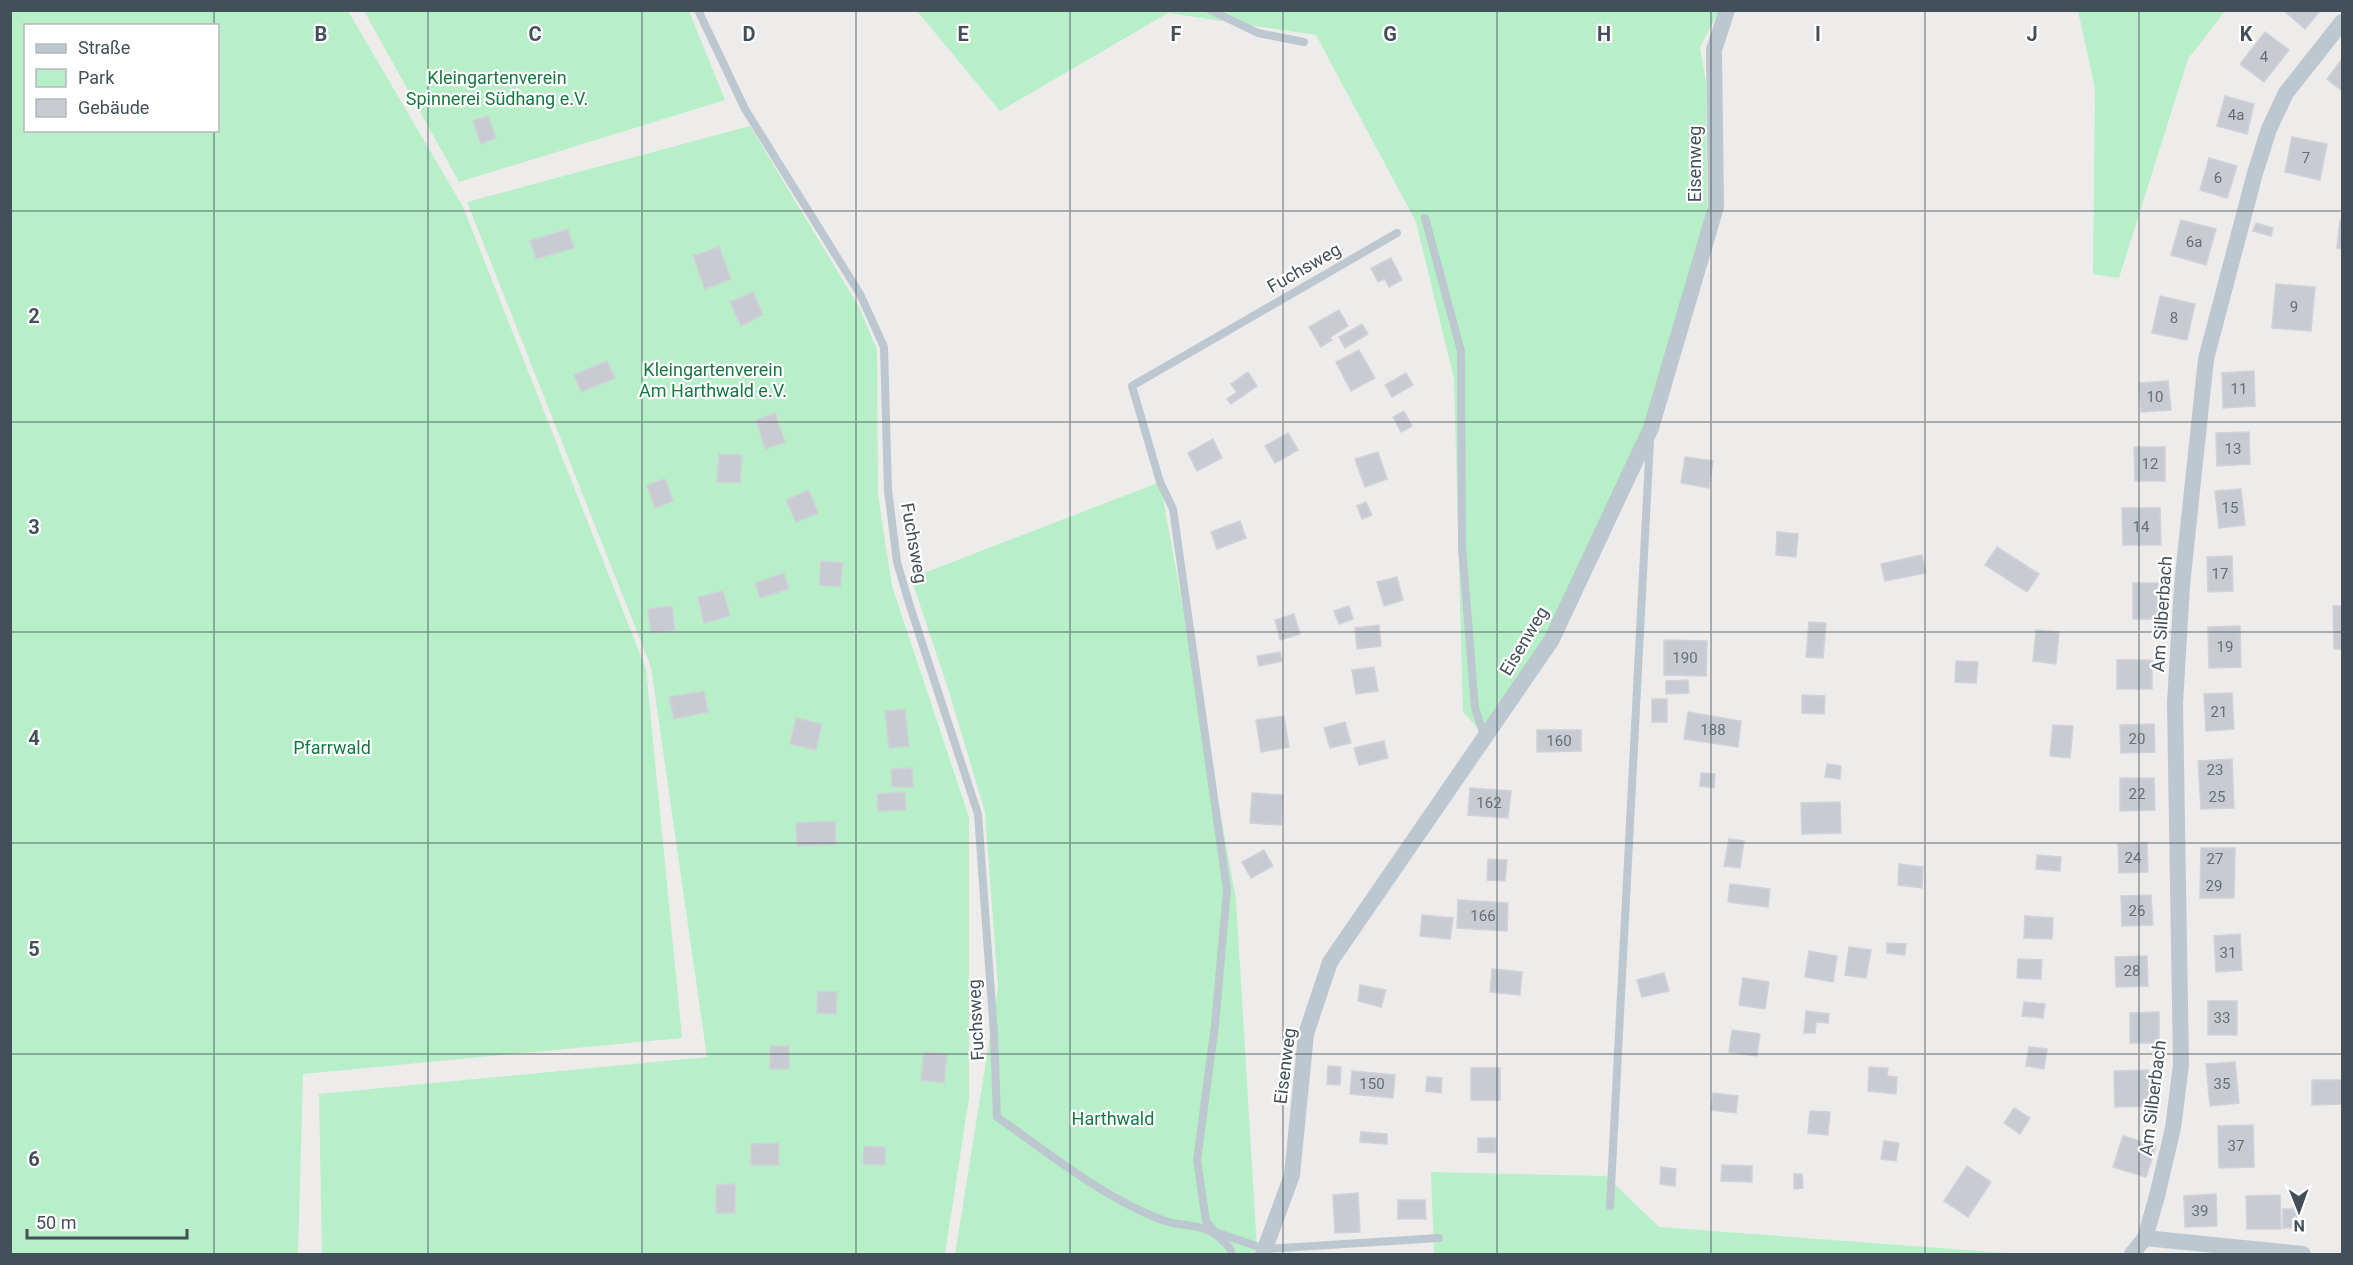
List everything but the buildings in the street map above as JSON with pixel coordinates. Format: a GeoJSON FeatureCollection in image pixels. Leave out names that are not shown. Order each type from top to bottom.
{"type":"FeatureCollection","features":[{"type":"Feature","properties":{"kind":"street","name":"Eisenweg"},"geometry":{"type":"LineString","coordinates":[[1264,1252],[1292,1175],[1306,1034],[1330,962],[1551,641],[1651,428],[1716,207],[1714,50],[1727,10]]}},
{"type":"Feature","properties":{"kind":"street","name":"Am Silberbach"},"geometry":{"type":"LineString","coordinates":[[2132,1254],[2145,1238],[2157,1196],[2173,1128],[2181,1065],[2175,703],[2182,585],[2206,359],[2255,173],[2269,129],[2286,93],[2343,22]]}},
{"type":"Feature","properties":{"kind":"street"},"geometry":{"type":"LineString","coordinates":[[2145,1238],[2303,1254]]}},
{"type":"Feature","properties":{"kind":"lane","name":"Fuchsweg"},"geometry":{"type":"LineString","coordinates":[[698,10],[745,109],[860,294],[884,347],[888,490],[897,562],[978,814],[994,1034],[997,1117],[1113,1197],[1164,1221],[1189,1224],[1215,1232]]}},
{"type":"Feature","properties":{"kind":"lane"},"geometry":{"type":"LineString","coordinates":[[1210,10],[1258,33],[1304,42]]}},
{"type":"Feature","properties":{"kind":"lane"},"geometry":{"type":"LineString","coordinates":[[1425,218],[1461,351],[1461,547],[1475,708],[1485,738]]}},
{"type":"Feature","properties":{"kind":"lane","name":"Fuchsweg"},"geometry":{"type":"LineString","coordinates":[[1215,1232],[1206,1221],[1197,1160],[1215,1025],[1227,890],[1173,509],[1160,482],[1132,386],[1397,233]]}},
{"type":"Feature","properties":{"kind":"lane"},"geometry":{"type":"LineString","coordinates":[[1610,1206],[1651,428]]}},
{"type":"Feature","properties":{"kind":"lane"},"geometry":{"type":"LineString","coordinates":[[1215,1232],[1264,1252],[1439,1238]]}},
{"type":"Feature","properties":{"kind":"lane"},"geometry":{"type":"LineString","coordinates":[[1215,1232],[1232,1254]]}},
{"type":"Feature","properties":{"kind":"green space","name":"Pfarrwald"},"geometry":{"type":"Polygon","coordinates":[[[10,11],[348,11],[463,207],[646,669],[682,1038],[303,1074],[298,1254],[11,1254],[10,11]]]}},
{"type":"Feature","properties":{"kind":"green space","name":"Kleingartenverein Spinnerei Südhang e.V."},"geometry":{"type":"Polygon","coordinates":[[[364,11],[689,11],[725,100],[459,182],[364,11]]]}},
{"type":"Feature","properties":{"kind":"green space"},"geometry":{"type":"Polygon","coordinates":[[[917,11],[1719,11],[1700,47],[1706,82],[1707,212],[1646,421],[1545,639],[1482,733],[1463,712],[1454,379],[1416,222],[1316,35],[1168,13],[1000,111],[917,11]]]}},
{"type":"Feature","properties":{"kind":"green space"},"geometry":{"type":"Polygon","coordinates":[[[2078,11],[2225,11],[2188,59],[2119,278],[2093,274],[2095,88],[2078,11]]]}},
{"type":"Feature","properties":{"kind":"green space","name":"Kleingartenverein Am Harthwald e.V."},"geometry":{"type":"Polygon","coordinates":[[[750,126],[859,307],[877,350],[878,495],[892,586],[969,817],[969,1098],[945,1254],[322,1254],[319,1094],[707,1057],[651,667],[467,202],[750,126]]]}},
{"type":"Feature","properties":{"kind":"green space","name":"Harthwald"},"geometry":{"type":"Polygon","coordinates":[[[1160,482],[1236,899],[1257,1250],[1255,1254],[955,1254],[998,987],[985,812],[949,692],[911,578],[1160,482]]]}},
{"type":"Feature","properties":{"kind":"green space"},"geometry":{"type":"Polygon","coordinates":[[[1431,1172],[1606,1176],[1659,1227],[2020,1254],[1434,1254],[1431,1172]]]}}]}
